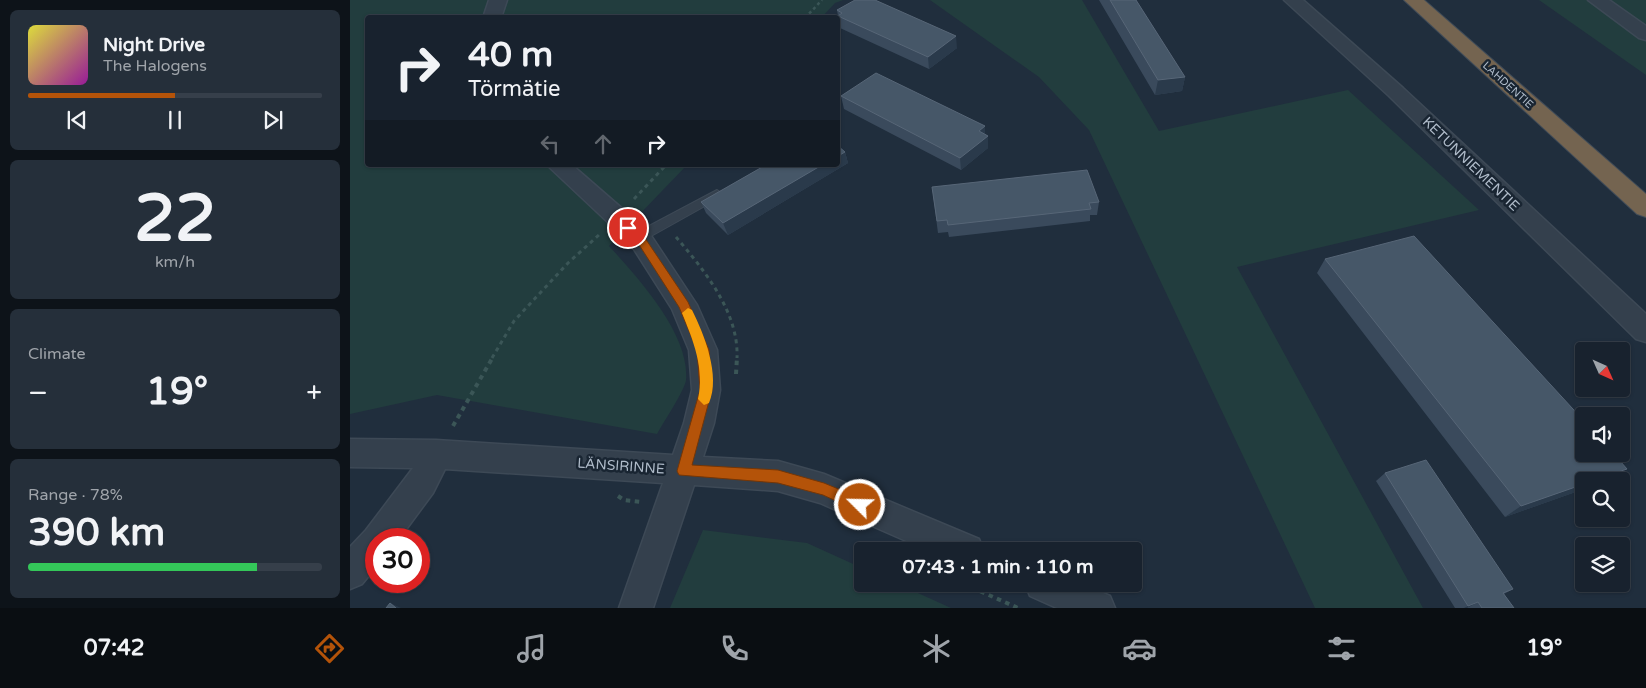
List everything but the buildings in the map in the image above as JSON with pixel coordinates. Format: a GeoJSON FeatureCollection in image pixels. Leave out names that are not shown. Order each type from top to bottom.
{"type":"FeatureCollection","features":[{"type":"Feature","properties":{"kind":"highway","name":"LAHDENTIE"},"geometry":{"type":"LineString","coordinates":[[1413,0],[1603,170],[1646,206]]}},
{"type":"Feature","properties":{"kind":"street"},"geometry":{"type":"LineString","coordinates":[[493,15],[498,0]]}},
{"type":"Feature","properties":{"kind":"street","name":"KETUNNIEMENTIE"},"geometry":{"type":"LineString","coordinates":[[1293,0],[1403,99],[1646,331]]}},
{"type":"Feature","properties":{"kind":"street"},"geometry":{"type":"LineString","coordinates":[[1597,0],[1646,34]]}},
{"type":"Feature","properties":{"kind":"street"},"geometry":{"type":"LineString","coordinates":[[560,167],[639,237],[684,305],[703,350],[706,390],[684,471],[636,608]]}},
{"type":"Feature","properties":{"kind":"street","name":"LÄNSIRINNE"},"geometry":{"type":"LineString","coordinates":[[350,454],[436,454],[778,476],[824,489],[946,542]]}},
{"type":"Feature","properties":{"kind":"street"},"geometry":{"type":"LineString","coordinates":[[387,528],[422,483],[436,454]]}},
{"type":"Feature","properties":{"kind":"street"},"geometry":{"type":"LineString","coordinates":[[350,572],[365,555]]}},
{"type":"Feature","properties":{"kind":"street"},"geometry":{"type":"LineString","coordinates":[[1061,592],[1098,608]]}},
{"type":"Feature","properties":{"kind":"lane"},"geometry":{"type":"LineString","coordinates":[[639,237],[725,189]]}},
{"type":"Feature","properties":{"kind":"path"},"geometry":{"type":"LineString","coordinates":[[808,15],[822,0]]}},
{"type":"Feature","properties":{"kind":"path"},"geometry":{"type":"LineString","coordinates":[[436,454],[514,321],[568,263],[617,218],[664,167]]}},
{"type":"Feature","properties":{"kind":"path"},"geometry":{"type":"LineString","coordinates":[[982,592],[1018,608]]}},
{"type":"Feature","properties":{"kind":"green space"},"geometry":{"type":"Polygon","coordinates":[[[350,0],[843,0],[835,3],[824,15],[365,15],[365,167],[685,167],[609,246],[647,290],[671,326],[680,344],[685,362],[686,380],[678,399],[657,434],[437,395],[350,414],[350,0]]]}},
{"type":"Feature","properties":{"kind":"green space"},"geometry":{"type":"Polygon","coordinates":[[[930,0],[1082,0],[1159,131],[1348,90],[1479,210],[1237,267],[1423,608],[1315,608],[1089,130],[1039,77],[930,0]]]}},
{"type":"Feature","properties":{"kind":"green space"},"geometry":{"type":"Polygon","coordinates":[[[1539,0],[1646,0],[1646,75],[1539,0]]]}},
{"type":"Feature","properties":{"kind":"green space"},"geometry":{"type":"Polygon","coordinates":[[[703,530],[807,543],[854,564],[854,592],[916,592],[951,608],[670,608],[703,530]]]}},
{"type":"Feature","properties":{"kind":"slow traffic"},"geometry":{"type":"LineString","coordinates":[[688,313],[703,350],[706,390],[704,399]]}},
{"type":"Feature","properties":{"kind":"route"},"geometry":{"type":"LineString","coordinates":[[628,228],[639,237],[684,305],[703,350],[706,390],[699,423],[684,471],[778,476],[824,489],[860,505]]}}]}
